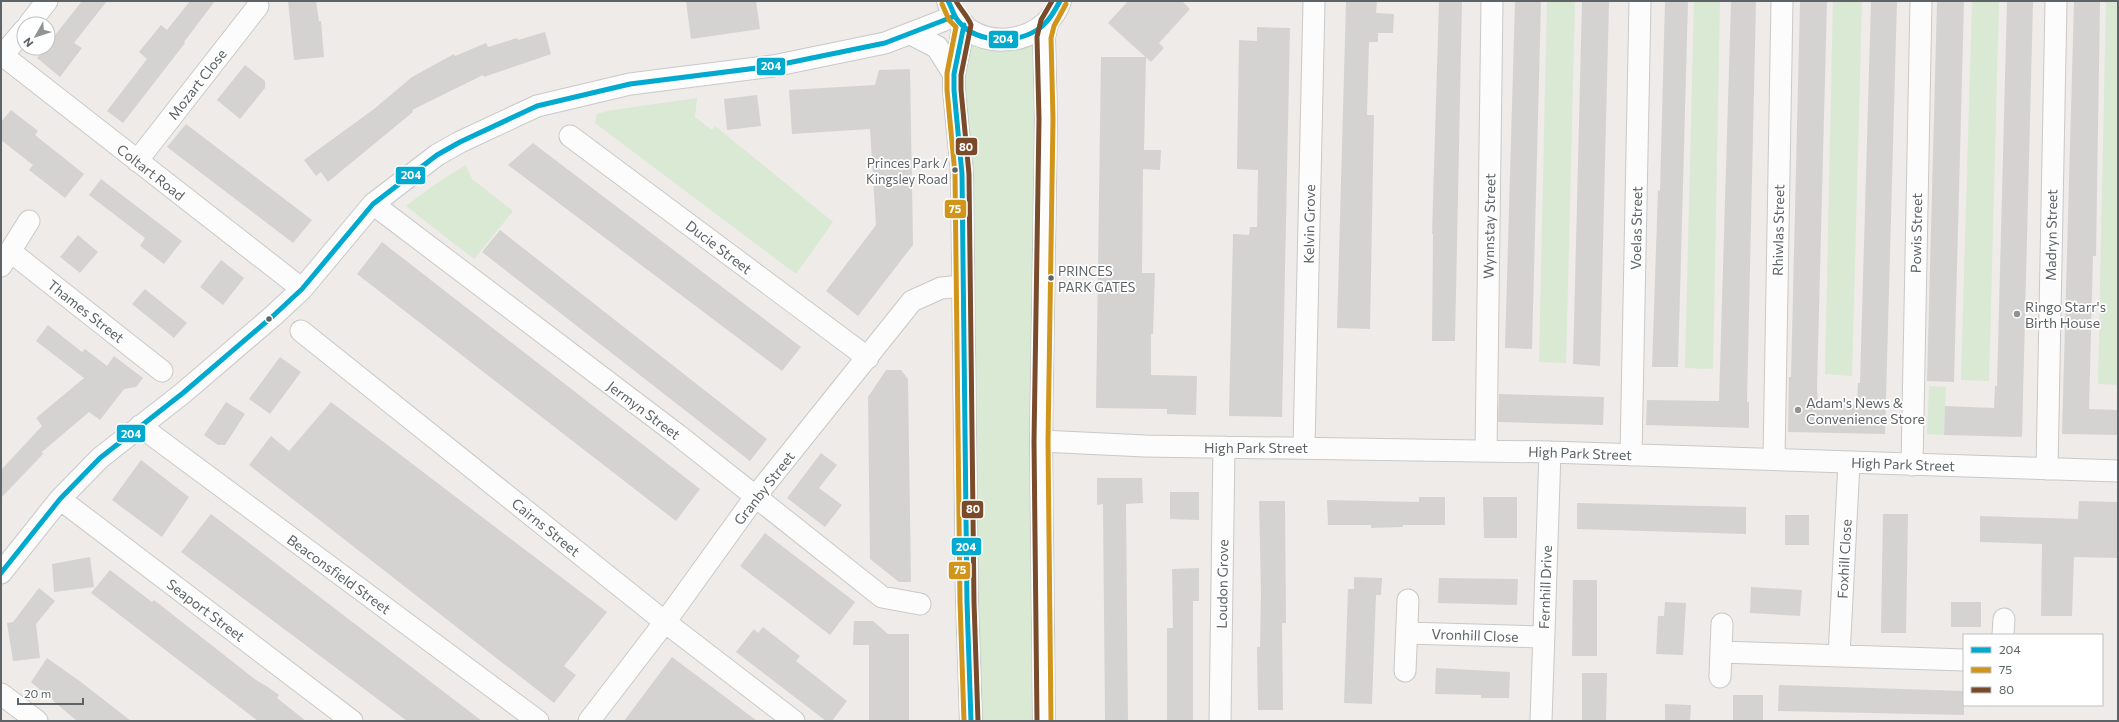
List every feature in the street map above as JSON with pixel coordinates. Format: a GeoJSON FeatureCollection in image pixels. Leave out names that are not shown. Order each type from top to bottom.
{"type":"FeatureCollection","features":[{"type":"Feature","properties":{"kind":"main road"},"geometry":{"type":"LineString","coordinates":[[956,14],[978,35],[994,40],[1010,40],[1030,35],[1047,23],[1060,1]]}},
{"type":"Feature","properties":{"kind":"main road"},"geometry":{"type":"LineString","coordinates":[[956,14],[954,74],[962,174],[970,721]]}},
{"type":"Feature","properties":{"kind":"main road"},"geometry":{"type":"LineString","coordinates":[[1044,721],[1041,441],[1046,119],[1044,37],[1047,23]]}},
{"type":"Feature","properties":{"kind":"main road"},"geometry":{"type":"LineString","coordinates":[[912,34],[937,47],[954,74]]}},
{"type":"Feature","properties":{"kind":"street"},"geometry":{"type":"LineString","coordinates":[[35,16],[47,1]]}},
{"type":"Feature","properties":{"kind":"street","name":"Kelvin Grove"},"geometry":{"type":"LineString","coordinates":[[1304,447],[1314,1]]}},
{"type":"Feature","properties":{"kind":"street","name":"Wynnstay Street"},"geometry":{"type":"LineString","coordinates":[[1486,451],[1492,1]]}},
{"type":"Feature","properties":{"kind":"street","name":"Voelas Street"},"geometry":{"type":"LineString","coordinates":[[1631,455],[1640,1]]}},
{"type":"Feature","properties":{"kind":"street","name":"Rhiwlas Street"},"geometry":{"type":"LineString","coordinates":[[1774,459],[1782,1]]}},
{"type":"Feature","properties":{"kind":"street","name":"Powis Street"},"geometry":{"type":"LineString","coordinates":[[1912,464],[1921,1]]}},
{"type":"Feature","properties":{"kind":"street","name":"Madryn Street"},"geometry":{"type":"LineString","coordinates":[[2047,469],[2056,1]]}},
{"type":"Feature","properties":{"kind":"street","name":"Mozart Close"},"geometry":{"type":"LineString","coordinates":[[137,162],[258,6]]}},
{"type":"Feature","properties":{"kind":"street"},"geometry":{"type":"LineString","coordinates":[[1,573],[60,499],[100,458],[231,352],[302,289],[373,204],[443,152],[460,142],[537,106],[630,84],[773,66],[885,43],[912,34],[956,14]]}},
{"type":"Feature","properties":{"kind":"street"},"geometry":{"type":"LineString","coordinates":[[2,55],[16,39]]}},
{"type":"Feature","properties":{"kind":"street","name":"Coltart Road"},"geometry":{"type":"LineString","coordinates":[[2,55],[137,162],[302,289]]}},
{"type":"Feature","properties":{"kind":"street","name":"Ducie Street"},"geometry":{"type":"LineString","coordinates":[[570,136],[868,358]]}},
{"type":"Feature","properties":{"kind":"street","name":"Jermyn Street"},"geometry":{"type":"LineString","coordinates":[[373,204],[678,435],[882,597],[920,604]]}},
{"type":"Feature","properties":{"kind":"street","name":"Thames Street"},"geometry":{"type":"LineString","coordinates":[[29,221],[6,259],[162,371]]}},
{"type":"Feature","properties":{"kind":"street","name":"Granby Street"},"geometry":{"type":"LineString","coordinates":[[589,721],[665,622],[755,497],[868,358],[912,301],[940,288],[963,286]]}},
{"type":"Feature","properties":{"kind":"street","name":"Cairns Street"},"geometry":{"type":"LineString","coordinates":[[301,331],[665,622],[794,721]]}},
{"type":"Feature","properties":{"kind":"street","name":"Beaconsfield Street"},"geometry":{"type":"LineString","coordinates":[[140,426],[538,721]]}},
{"type":"Feature","properties":{"kind":"street","name":"High Park Street"},"geometry":{"type":"LineString","coordinates":[[1041,441],[1224,447],[1304,447],[1550,452],[2118,471]]}},
{"type":"Feature","properties":{"kind":"street","name":"Loudon Grove"},"geometry":{"type":"LineString","coordinates":[[1220,721],[1224,447]]}},
{"type":"Feature","properties":{"kind":"street","name":"Fernhill Drive"},"geometry":{"type":"LineString","coordinates":[[1541,721],[1542,638],[1550,452]]}},
{"type":"Feature","properties":{"kind":"street","name":"Foxhill Close"},"geometry":{"type":"LineString","coordinates":[[1838,656],[1849,463]]}},
{"type":"Feature","properties":{"kind":"street","name":"Seaport Street"},"geometry":{"type":"LineString","coordinates":[[60,499],[352,721]]}},
{"type":"Feature","properties":{"kind":"street"},"geometry":{"type":"LineString","coordinates":[[1405,671],[1408,600]]}},
{"type":"Feature","properties":{"kind":"street"},"geometry":{"type":"LineString","coordinates":[[1720,677],[1722,624]]}},
{"type":"Feature","properties":{"kind":"street","name":"Vronhill Close"},"geometry":{"type":"LineString","coordinates":[[1407,633],[1542,638]]}},
{"type":"Feature","properties":{"kind":"street"},"geometry":{"type":"LineString","coordinates":[[1721,652],[1963,660]]}},
{"type":"Feature","properties":{"kind":"street"},"geometry":{"type":"LineString","coordinates":[[1,694],[36,721]]}},
{"type":"Feature","properties":{"kind":"green space"},"geometry":{"type":"Polygon","coordinates":[[[1547,1],[1575,1],[1566,363],[1539,362],[1547,1]]]}},
{"type":"Feature","properties":{"kind":"green space"},"geometry":{"type":"Polygon","coordinates":[[[1694,1],[1720,1],[1713,369],[1685,368],[1694,1]]]}},
{"type":"Feature","properties":{"kind":"green space"},"geometry":{"type":"Polygon","coordinates":[[[1833,1],[1862,1],[1852,376],[1825,374],[1833,1]]]}},
{"type":"Feature","properties":{"kind":"green space"},"geometry":{"type":"Polygon","coordinates":[[[1972,1],[1999,1],[1989,381],[1961,380],[1972,1]]]}},
{"type":"Feature","properties":{"kind":"green space"},"geometry":{"type":"Polygon","coordinates":[[[2106,1],[2118,1],[2118,385],[2098,384],[2106,1]]]}},
{"type":"Feature","properties":{"kind":"green space"},"geometry":{"type":"Polygon","coordinates":[[[1047,23],[1044,721],[971,721],[964,25],[978,35],[1047,23]]]}},
{"type":"Feature","properties":{"kind":"green space"},"geometry":{"type":"Polygon","coordinates":[[[697,98],[695,117],[712,130],[715,126],[833,222],[796,274],[595,123],[597,114],[607,111],[697,98]]]}},
{"type":"Feature","properties":{"kind":"green space"},"geometry":{"type":"Polygon","coordinates":[[[466,165],[472,179],[513,211],[474,259],[406,206],[434,185],[466,165]]]}},
{"type":"Feature","properties":{"kind":"green space"},"geometry":{"type":"Polygon","coordinates":[[[1929,386],[1946,387],[1944,435],[1927,434],[1929,386]]]}},
{"type":"Feature","properties":{"kind":"building"},"geometry":{"type":"Polygon","coordinates":[[[82,1],[107,1],[74,43],[82,48],[60,77],[37,58],[39,56],[56,56],[56,34],[82,1]]]}},
{"type":"Feature","properties":{"kind":"building"},"geometry":{"type":"Polygon","coordinates":[[[190,1],[215,1],[184,42],[185,43],[123,123],[107,111],[147,59],[139,52],[161,25],[167,30],[190,1]]]}},
{"type":"Feature","properties":{"kind":"building"},"geometry":{"type":"Polygon","coordinates":[[[288,1],[316,1],[319,21],[321,21],[324,57],[294,60],[288,1]]]}},
{"type":"Feature","properties":{"kind":"building"},"geometry":{"type":"Polygon","coordinates":[[[686,1],[756,1],[760,29],[691,39],[686,1]]]}},
{"type":"Feature","properties":{"kind":"building"},"geometry":{"type":"Polygon","coordinates":[[[1128,1],[1182,1],[1190,9],[1159,43],[1164,48],[1151,62],[1108,23],[1128,1]]]}},
{"type":"Feature","properties":{"kind":"building"},"geometry":{"type":"Polygon","coordinates":[[[1346,1],[1377,1],[1376,13],[1394,14],[1393,33],[1378,33],[1378,42],[1369,42],[1367,115],[1374,115],[1370,329],[1337,328],[1346,1]]]}},
{"type":"Feature","properties":{"kind":"building"},"geometry":{"type":"Polygon","coordinates":[[[1439,1],[1462,1],[1455,341],[1432,341],[1432,234],[1439,1]]]}},
{"type":"Feature","properties":{"kind":"building"},"geometry":{"type":"Polygon","coordinates":[[[1515,1],[1541,1],[1532,349],[1505,348],[1515,1]]]}},
{"type":"Feature","properties":{"kind":"building"},"geometry":{"type":"Polygon","coordinates":[[[1582,1],[1609,1],[1600,366],[1573,364],[1582,1]]]}},
{"type":"Feature","properties":{"kind":"building"},"geometry":{"type":"Polygon","coordinates":[[[1665,1],[1688,1],[1678,367],[1652,367],[1658,190],[1660,191],[1665,1]]]}},
{"type":"Feature","properties":{"kind":"building"},"geometry":{"type":"Polygon","coordinates":[[[1731,1],[1756,1],[1747,402],[1749,402],[1749,428],[1646,425],[1647,400],[1719,401],[1731,1]]]}},
{"type":"Feature","properties":{"kind":"building"},"geometry":{"type":"Polygon","coordinates":[[[1800,1],[1827,1],[1817,388],[1818,404],[1857,405],[1858,383],[1860,383],[1871,1],[1897,1],[1885,434],[1788,432],[1789,377],[1791,377],[1800,1]]]}},
{"type":"Feature","properties":{"kind":"building"},"geometry":{"type":"Polygon","coordinates":[[[1937,1],[1964,1],[1954,382],[1927,381],[1937,1]]]}},
{"type":"Feature","properties":{"kind":"building"},"geometry":{"type":"Polygon","coordinates":[[[2007,1],[2033,1],[2022,437],[1944,435],[1945,406],[1994,408],[1995,386],[1997,386],[2007,1]]]}},
{"type":"Feature","properties":{"kind":"building"},"geometry":{"type":"Polygon","coordinates":[[[2074,1],[2100,1],[2096,256],[2093,256],[2089,409],[2118,410],[2118,435],[2062,434],[2074,1]]]}},
{"type":"Feature","properties":{"kind":"building"},"geometry":{"type":"Polygon","coordinates":[[[1257,27],[1290,28],[1282,417],[1229,416],[1233,234],[1249,235],[1250,227],[1257,227],[1258,170],[1237,169],[1239,40],[1257,41],[1257,27]]]}},
{"type":"Feature","properties":{"kind":"building"},"geometry":{"type":"Polygon","coordinates":[[[545,32],[551,54],[484,77],[483,75],[412,110],[413,112],[328,182],[321,172],[316,176],[304,160],[374,109],[412,77],[454,54],[455,56],[486,43],[488,47],[517,38],[518,40],[545,32]]]}},
{"type":"Feature","properties":{"kind":"building"},"geometry":{"type":"Polygon","coordinates":[[[1101,57],[1146,57],[1144,150],[1161,150],[1160,170],[1143,169],[1142,273],[1155,273],[1153,334],[1151,334],[1151,375],[1197,376],[1196,415],[1167,414],[1167,409],[1096,408],[1101,57]]]}},
{"type":"Feature","properties":{"kind":"building"},"geometry":{"type":"Polygon","coordinates":[[[245,65],[265,81],[265,88],[240,119],[217,100],[245,65]]]}},
{"type":"Feature","properties":{"kind":"building"},"geometry":{"type":"Polygon","coordinates":[[[910,69],[913,245],[858,316],[826,291],[876,225],[870,129],[792,134],[789,90],[875,85],[879,70],[910,69]]]}},
{"type":"Feature","properties":{"kind":"building"},"geometry":{"type":"Polygon","coordinates":[[[757,95],[761,126],[727,130],[724,99],[757,95]]]}},
{"type":"Feature","properties":{"kind":"building"},"geometry":{"type":"Polygon","coordinates":[[[11,110],[38,131],[35,135],[84,174],[65,198],[29,170],[33,165],[1,140],[1,122],[11,110]]]}},
{"type":"Feature","properties":{"kind":"building"},"geometry":{"type":"Polygon","coordinates":[[[186,124],[312,220],[293,243],[167,147],[186,124]]]}},
{"type":"Feature","properties":{"kind":"building"},"geometry":{"type":"Polygon","coordinates":[[[533,143],[801,347],[782,371],[508,165],[533,143]]]}},
{"type":"Feature","properties":{"kind":"building"},"geometry":{"type":"Polygon","coordinates":[[[101,179],[182,241],[164,264],[140,246],[145,238],[89,195],[101,179]]]}},
{"type":"Feature","properties":{"kind":"building"},"geometry":{"type":"Polygon","coordinates":[[[500,230],[767,439],[750,461],[482,252],[500,230]]]}},
{"type":"Feature","properties":{"kind":"building"},"geometry":{"type":"Polygon","coordinates":[[[78,235],[98,252],[80,273],[60,257],[78,235]]]}},
{"type":"Feature","properties":{"kind":"building"},"geometry":{"type":"Polygon","coordinates":[[[382,242],[700,489],[676,521],[357,274],[382,242]]]}},
{"type":"Feature","properties":{"kind":"building"},"geometry":{"type":"Polygon","coordinates":[[[221,260],[244,278],[223,305],[200,287],[221,260]]]}},
{"type":"Feature","properties":{"kind":"building"},"geometry":{"type":"Polygon","coordinates":[[[145,289],[187,323],[174,338],[132,304],[145,289]]]}},
{"type":"Feature","properties":{"kind":"building"},"geometry":{"type":"Polygon","coordinates":[[[48,325],[82,352],[85,349],[107,366],[114,356],[143,378],[136,387],[124,389],[100,420],[89,412],[42,452],[43,454],[1,498],[1,470],[42,426],[36,418],[84,378],[36,341],[48,325]]]}},
{"type":"Feature","properties":{"kind":"building"},"geometry":{"type":"Polygon","coordinates":[[[280,357],[301,372],[270,414],[249,399],[280,357]]]}},
{"type":"Feature","properties":{"kind":"building"},"geometry":{"type":"Polygon","coordinates":[[[886,370],[901,370],[908,379],[911,582],[899,582],[870,559],[868,397],[886,370]]]}},
{"type":"Feature","properties":{"kind":"building"},"geometry":{"type":"Polygon","coordinates":[[[1499,394],[1604,397],[1603,425],[1498,422],[1499,394]]]}},
{"type":"Feature","properties":{"kind":"building"},"geometry":{"type":"Polygon","coordinates":[[[226,402],[245,414],[225,445],[218,445],[204,435],[226,402]]]}},
{"type":"Feature","properties":{"kind":"building"},"geometry":{"type":"Polygon","coordinates":[[[331,402],[607,612],[564,666],[576,675],[554,703],[249,465],[271,436],[289,451],[331,402]]]}},
{"type":"Feature","properties":{"kind":"building"},"geometry":{"type":"Polygon","coordinates":[[[821,453],[837,465],[819,488],[842,505],[825,527],[787,498],[821,453]]]}},
{"type":"Feature","properties":{"kind":"building"},"geometry":{"type":"Polygon","coordinates":[[[141,460],[189,497],[162,537],[112,500],[141,460]]]}},
{"type":"Feature","properties":{"kind":"building"},"geometry":{"type":"Polygon","coordinates":[[[1097,478],[1142,478],[1143,503],[1126,504],[1128,721],[1105,721],[1103,504],[1097,505],[1097,478]]]}},
{"type":"Feature","properties":{"kind":"building"},"geometry":{"type":"Polygon","coordinates":[[[1170,492],[1199,492],[1199,520],[1170,519],[1170,492]]]}},
{"type":"Feature","properties":{"kind":"building"},"geometry":{"type":"Polygon","coordinates":[[[1419,497],[1445,497],[1445,525],[1403,525],[1403,527],[1371,528],[1371,525],[1328,525],[1327,500],[1419,502],[1419,497]]]}},
{"type":"Feature","properties":{"kind":"building"},"geometry":{"type":"Polygon","coordinates":[[[1483,497],[1517,497],[1517,538],[1484,538],[1483,497]]]}},
{"type":"Feature","properties":{"kind":"building"},"geometry":{"type":"Polygon","coordinates":[[[1259,501],[1285,501],[1286,623],[1282,623],[1283,710],[1258,710],[1257,647],[1260,647],[1261,593],[1259,501]]]}},
{"type":"Feature","properties":{"kind":"building"},"geometry":{"type":"Polygon","coordinates":[[[2079,501],[2118,502],[2118,558],[2074,557],[2072,616],[2041,616],[2042,544],[1980,542],[1980,516],[2078,519],[2079,501]]]}},
{"type":"Feature","properties":{"kind":"building"},"geometry":{"type":"Polygon","coordinates":[[[1577,503],[1746,507],[1746,534],[1577,529],[1577,503]]]}},
{"type":"Feature","properties":{"kind":"building"},"geometry":{"type":"Polygon","coordinates":[[[211,514],[482,721],[407,721],[181,552],[211,514]]]}},
{"type":"Feature","properties":{"kind":"building"},"geometry":{"type":"Polygon","coordinates":[[[1883,514],[1908,514],[1906,633],[1881,633],[1883,514]]]}},
{"type":"Feature","properties":{"kind":"building"},"geometry":{"type":"Polygon","coordinates":[[[1785,515],[1809,515],[1809,545],[1785,545],[1785,515]]]}},
{"type":"Feature","properties":{"kind":"building"},"geometry":{"type":"Polygon","coordinates":[[[765,533],[855,602],[830,635],[740,566],[765,533]]]}},
{"type":"Feature","properties":{"kind":"building"},"geometry":{"type":"Polygon","coordinates":[[[90,557],[94,587],[54,592],[52,564],[90,557]]]}},
{"type":"Feature","properties":{"kind":"building"},"geometry":{"type":"Polygon","coordinates":[[[1199,568],[1199,601],[1193,601],[1193,721],[1167,721],[1167,628],[1173,628],[1172,569],[1199,568]]]}},
{"type":"Feature","properties":{"kind":"building"},"geometry":{"type":"Polygon","coordinates":[[[110,570],[152,602],[154,600],[256,680],[279,695],[277,698],[306,721],[258,721],[91,593],[110,570]]]}},
{"type":"Feature","properties":{"kind":"building"},"geometry":{"type":"Polygon","coordinates":[[[1354,577],[1382,578],[1381,595],[1376,595],[1372,704],[1344,703],[1348,589],[1354,589],[1354,577]]]}},
{"type":"Feature","properties":{"kind":"building"},"geometry":{"type":"Polygon","coordinates":[[[1439,578],[1518,579],[1517,605],[1438,603],[1439,578]]]}},
{"type":"Feature","properties":{"kind":"building"},"geometry":{"type":"Polygon","coordinates":[[[1573,580],[1597,580],[1597,656],[1572,656],[1573,580]]]}},
{"type":"Feature","properties":{"kind":"building"},"geometry":{"type":"Polygon","coordinates":[[[1751,587],[1802,590],[1800,616],[1750,613],[1751,587]]]}},
{"type":"Feature","properties":{"kind":"building"},"geometry":{"type":"Polygon","coordinates":[[[39,588],[55,601],[36,624],[40,658],[13,661],[7,623],[13,622],[39,588]]]}},
{"type":"Feature","properties":{"kind":"building"},"geometry":{"type":"Polygon","coordinates":[[[1665,602],[1686,603],[1683,655],[1656,654],[1658,616],[1664,616],[1665,602]]]}},
{"type":"Feature","properties":{"kind":"building"},"geometry":{"type":"Polygon","coordinates":[[[1951,602],[1981,602],[1981,627],[1951,627],[1951,602]]]}},
{"type":"Feature","properties":{"kind":"building"},"geometry":{"type":"Polygon","coordinates":[[[854,621],[873,621],[888,634],[909,634],[909,721],[869,721],[869,645],[853,645],[854,621]]]}},
{"type":"Feature","properties":{"kind":"building"},"geometry":{"type":"Polygon","coordinates":[[[763,627],[800,656],[796,661],[847,701],[832,721],[826,721],[736,652],[754,629],[758,633],[763,627]]]}},
{"type":"Feature","properties":{"kind":"building"},"geometry":{"type":"Polygon","coordinates":[[[672,657],[716,690],[757,721],[624,721],[672,657]]]}},
{"type":"Feature","properties":{"kind":"building"},"geometry":{"type":"Polygon","coordinates":[[[47,658],[131,721],[77,721],[31,682],[47,658]]]}},
{"type":"Feature","properties":{"kind":"building"},"geometry":{"type":"Polygon","coordinates":[[[1436,668],[1510,672],[1509,698],[1481,698],[1481,695],[1435,694],[1436,668]]]}},
{"type":"Feature","properties":{"kind":"building"},"geometry":{"type":"Polygon","coordinates":[[[1582,673],[1607,673],[1606,721],[1582,721],[1582,673]]]}},
{"type":"Feature","properties":{"kind":"building"},"geometry":{"type":"Polygon","coordinates":[[[1779,685],[1963,691],[1964,715],[1778,711],[1779,685]]]}},
{"type":"Feature","properties":{"kind":"building"},"geometry":{"type":"Polygon","coordinates":[[[1733,695],[1763,695],[1763,721],[1733,721],[1733,695]]]}},
{"type":"Feature","properties":{"kind":"building"},"geometry":{"type":"Polygon","coordinates":[[[1665,704],[1691,705],[1690,721],[1665,721],[1665,704]]]}},
{"type":"Feature","properties":{"kind":"transit line","name":"204"},"geometry":{"type":"LineString","coordinates":[[948,1],[956,18],[963,26],[972,33],[994,39],[1017,38],[1037,30],[1048,21],[1060,1]]}},
{"type":"Feature","properties":{"kind":"transit line","name":"80"},"geometry":{"type":"LineString","coordinates":[[956,1],[971,25],[961,75],[961,90],[969,174],[974,602],[978,721]]}},
{"type":"Feature","properties":{"kind":"transit line","name":"80"},"geometry":{"type":"LineString","coordinates":[[1037,721],[1034,441],[1039,119],[1037,37],[1041,20],[1052,1]]}},
{"type":"Feature","properties":{"kind":"transit line","name":"75"},"geometry":{"type":"LineString","coordinates":[[942,4],[949,20],[956,27],[947,73],[947,90],[955,174],[960,602],[964,721]]}},
{"type":"Feature","properties":{"kind":"transit line","name":"75"},"geometry":{"type":"LineString","coordinates":[[1051,721],[1048,441],[1053,119],[1051,38],[1054,26],[1066,4]]}},
{"type":"Feature","properties":{"kind":"transit line","name":"204"},"geometry":{"type":"LineString","coordinates":[[1,573],[60,499],[100,458],[183,393],[273,316],[302,289],[373,204],[437,155],[460,142],[537,106],[630,84],[773,66],[885,43],[955,16]]}},
{"type":"Feature","properties":{"kind":"transit line","name":"204"},"geometry":{"type":"LineString","coordinates":[[964,25],[954,74],[954,90],[962,174],[967,602],[971,721]]}},
{"type":"Feature","properties":{"kind":"place","name":"Princes Park / Kingsley Road"},"geometry":{"type":"Point","coordinates":[955,170]}},
{"type":"Feature","properties":{"kind":"place","name":"PRINCES PARK GATES"},"geometry":{"type":"Point","coordinates":[1051,278]}},
{"type":"Feature","properties":{"kind":"place","name":"Ringo Starr's Birth House"},"geometry":{"type":"Point","coordinates":[2017,314]}},
{"type":"Feature","properties":{"kind":"place","name":"Adam's News & Convenience Store"},"geometry":{"type":"Point","coordinates":[1798,410]}}]}
